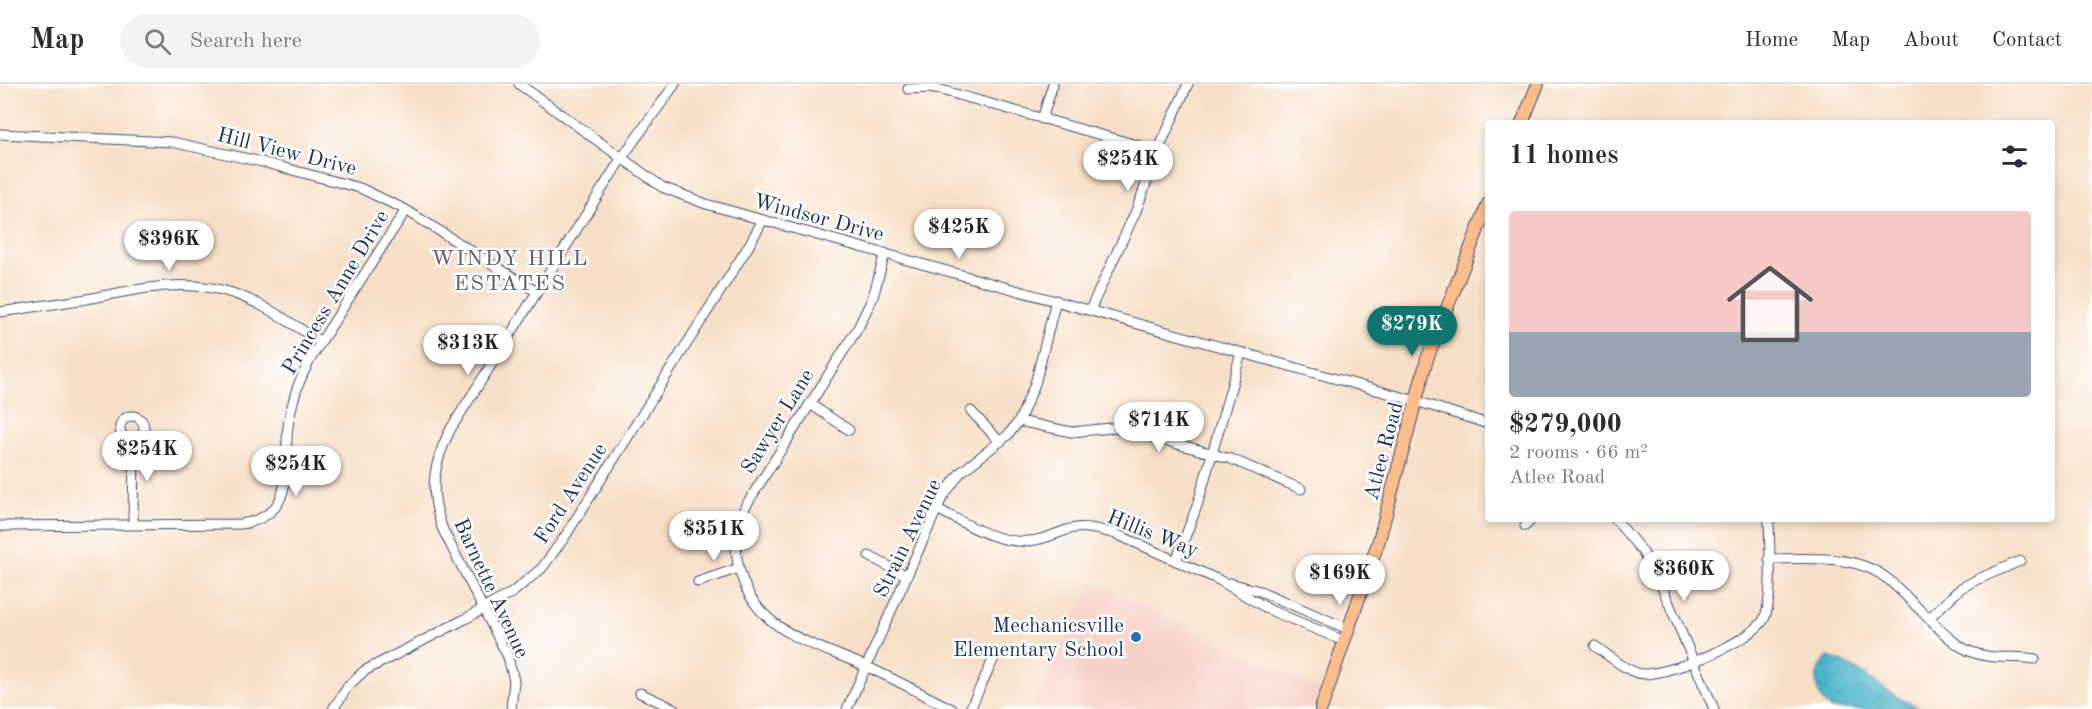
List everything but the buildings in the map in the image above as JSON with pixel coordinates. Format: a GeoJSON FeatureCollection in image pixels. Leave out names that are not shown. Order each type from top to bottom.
{"type":"FeatureCollection","features":[{"type":"Feature","properties":{"kind":"main road"},"geometry":{"type":"LineString","coordinates":[[1523,120],[1538,84]]}},
{"type":"Feature","properties":{"kind":"main road","name":"Atlee Road"},"geometry":{"type":"LineString","coordinates":[[1321,709],[1382,529],[1427,359],[1485,212]]}},
{"type":"Feature","properties":{"kind":"street","name":"Windsor Drive"},"geometry":{"type":"LineString","coordinates":[[519,84],[621,159],[677,194],[763,220],[1416,401],[1485,423]]}},
{"type":"Feature","properties":{"kind":"street","name":"Barnette Avenue"},"geometry":{"type":"LineString","coordinates":[[511,709],[514,693],[512,672],[503,646],[443,530],[433,487],[435,471],[450,430],[621,159],[675,84]]}},
{"type":"Feature","properties":{"kind":"street"},"geometry":{"type":"LineString","coordinates":[[1042,119],[1053,84]]}},
{"type":"Feature","properties":{"kind":"street"},"geometry":{"type":"LineString","coordinates":[[1090,310],[1136,211],[1158,151],[1188,84]]}},
{"type":"Feature","properties":{"kind":"street"},"geometry":{"type":"LineString","coordinates":[[908,89],[941,90],[1158,151]]}},
{"type":"Feature","properties":{"kind":"street","name":"Hill View Drive"},"geometry":{"type":"LineString","coordinates":[[0,134],[144,140],[195,146],[360,188],[406,210],[537,292]]}},
{"type":"Feature","properties":{"kind":"street","name":"Princess Anne Drive"},"geometry":{"type":"LineString","coordinates":[[0,526],[241,524],[258,520],[273,509],[279,503],[285,487],[287,438],[293,402],[304,370],[406,210]]}},
{"type":"Feature","properties":{"kind":"street","name":"Ford Avenue"},"geometry":{"type":"LineString","coordinates":[[333,709],[349,685],[364,672],[484,609],[528,581],[553,554],[763,220]]}},
{"type":"Feature","properties":{"kind":"street","name":"Sawyer Lane"},"geometry":{"type":"LineString","coordinates":[[885,253],[867,311],[745,507],[736,543],[739,568],[753,604],[778,627],[866,666],[952,709]]}},
{"type":"Feature","properties":{"kind":"street"},"geometry":{"type":"LineString","coordinates":[[0,312],[166,286],[200,286],[248,298],[321,342]]}},
{"type":"Feature","properties":{"kind":"street","name":"Strain Avenue"},"geometry":{"type":"LineString","coordinates":[[847,709],[950,485],[960,473],[1000,442],[1019,421],[1035,384],[1056,300]]}},
{"type":"Feature","properties":{"kind":"street"},"geometry":{"type":"LineString","coordinates":[[1176,561],[1197,506],[1240,353]]}},
{"type":"Feature","properties":{"kind":"street"},"geometry":{"type":"LineString","coordinates":[[810,404],[849,430]]}},
{"type":"Feature","properties":{"kind":"street"},"geometry":{"type":"LineString","coordinates":[[970,411],[1000,442]]}},
{"type":"Feature","properties":{"kind":"street"},"geometry":{"type":"LineString","coordinates":[[1019,421],[1071,432],[1121,429],[1231,459],[1300,489]]}},
{"type":"Feature","properties":{"kind":"street"},"geometry":{"type":"LineString","coordinates":[[134,439],[134,524]]}},
{"type":"Feature","properties":{"kind":"street","name":"Hillis Way"},"geometry":{"type":"LineString","coordinates":[[937,509],[987,533],[1017,541],[1040,540],[1079,528],[1116,534],[1219,580],[1260,591],[1346,635]]}},
{"type":"Feature","properties":{"kind":"street"},"geometry":{"type":"LineString","coordinates":[[1525,526],[1529,522]]}},
{"type":"Feature","properties":{"kind":"street"},"geometry":{"type":"LineString","coordinates":[[1618,522],[1642,550],[1662,587],[1714,709]]}},
{"type":"Feature","properties":{"kind":"street"},"geometry":{"type":"LineString","coordinates":[[1595,646],[1638,674],[1663,673],[1746,637],[1760,626],[1768,605],[1768,522]]}},
{"type":"Feature","properties":{"kind":"street"},"geometry":{"type":"LineString","coordinates":[[869,556],[907,576]]}},
{"type":"Feature","properties":{"kind":"street"},"geometry":{"type":"LineString","coordinates":[[1769,559],[1835,560],[1858,564],[1888,579],[1953,642],[1966,650],[1998,659],[2025,657],[2035,659]]}},
{"type":"Feature","properties":{"kind":"street"},"geometry":{"type":"LineString","coordinates":[[1929,618],[1961,588],[2020,561]]}},
{"type":"Feature","properties":{"kind":"street"},"geometry":{"type":"LineString","coordinates":[[698,582],[739,568]]}},
{"type":"Feature","properties":{"kind":"street"},"geometry":{"type":"LineString","coordinates":[[970,709],[994,658]]}},
{"type":"Feature","properties":{"kind":"street"},"geometry":{"type":"LineString","coordinates":[[640,693],[675,709]]}},
{"type":"Feature","properties":{"kind":"shaded area","name":"Mechanicsville Elementary School"},"geometry":{"type":"Polygon","coordinates":[[[1093,583],[1321,690],[1314,709],[1030,709],[1093,583]]]}},
{"type":"Feature","properties":{"kind":"water"},"geometry":{"type":"Polygon","coordinates":[[[1828,657],[1847,664],[1897,697],[1923,709],[1830,709],[1818,690],[1817,683],[1819,670],[1828,657]]]}},
{"type":"Feature","properties":{"kind":"place","name":"Mechanicsville Elementary School"},"geometry":{"type":"Point","coordinates":[1136,637]}},
{"type":"Feature","properties":{"kind":"district","name":"WINDY HILL ESTATES"},"geometry":{"type":"Point","coordinates":[510,270]}}]}
